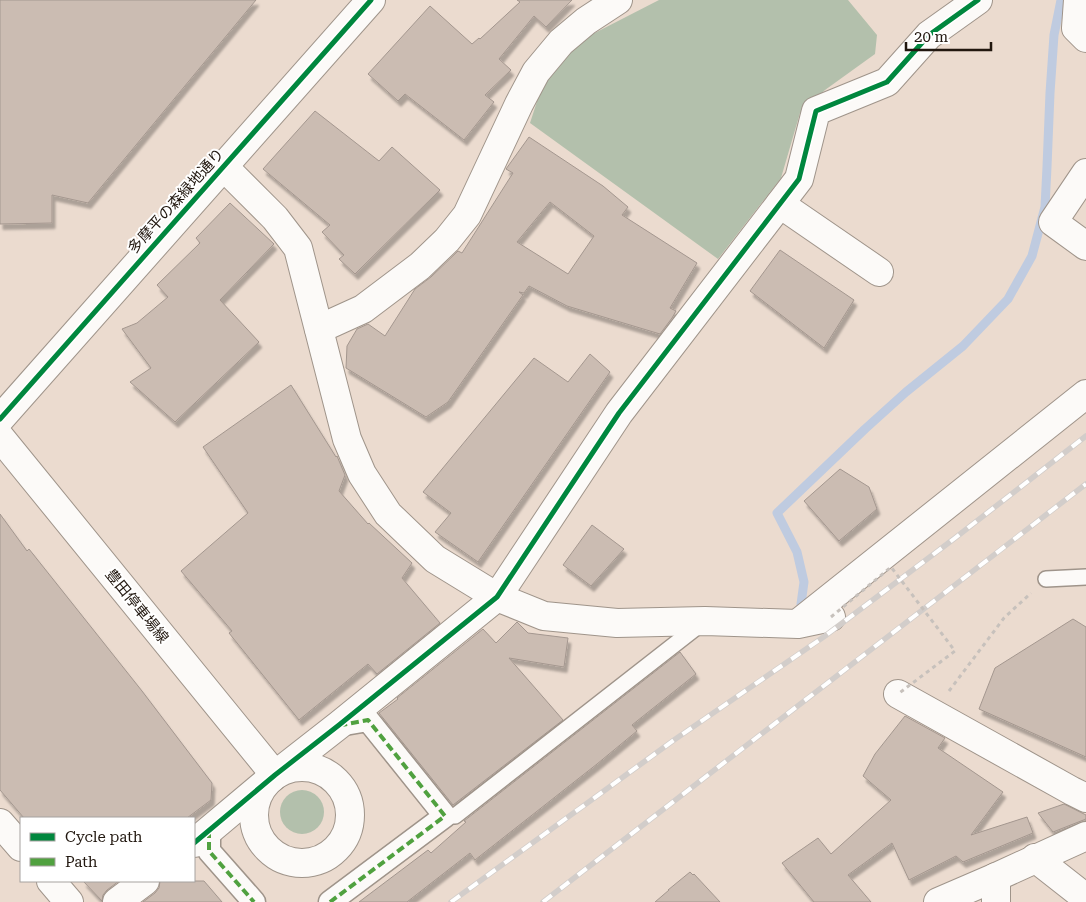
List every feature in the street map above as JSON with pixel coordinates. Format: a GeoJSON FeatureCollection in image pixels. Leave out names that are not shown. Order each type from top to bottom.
{"type":"FeatureCollection","features":[{"type":"Feature","properties":{"kind":"street","name":"多摩平の森緑地通り"},"geometry":{"type":"LineString","coordinates":[[0,419],[372,0]]}},
{"type":"Feature","properties":{"kind":"street"},"geometry":{"type":"LineString","coordinates":[[319,329],[363,309],[420,266],[447,240],[467,216],[519,104],[536,72],[561,42],[586,21],[618,0]]}},
{"type":"Feature","properties":{"kind":"street"},"geometry":{"type":"LineString","coordinates":[[254,902],[209,851],[202,836],[497,597],[619,413],[799,179],[816,111],[887,82],[929,35],[978,0]]}},
{"type":"Feature","properties":{"kind":"street"},"geometry":{"type":"LineString","coordinates":[[1078,0],[1076,28],[1086,38]]}},
{"type":"Feature","properties":{"kind":"street"},"geometry":{"type":"LineString","coordinates":[[224,167],[275,218],[298,248],[347,439],[362,474],[388,514],[435,559],[497,597],[544,616],[617,623],[705,621],[798,624],[831,617]]}},
{"type":"Feature","properties":{"kind":"street"},"geometry":{"type":"LineString","coordinates":[[1086,173],[1053,222],[1086,246]]}},
{"type":"Feature","properties":{"kind":"street"},"geometry":{"type":"LineString","coordinates":[[780,204],[879,272]]}},
{"type":"Feature","properties":{"kind":"street"},"geometry":{"type":"LineString","coordinates":[[798,624],[1086,394]]}},
{"type":"Feature","properties":{"kind":"street","name":"豊田停車場線"},"geometry":{"type":"LineString","coordinates":[[0,437],[275,775]]}},
{"type":"Feature","properties":{"kind":"street"},"geometry":{"type":"LineString","coordinates":[[898,694],[1086,798]]}},
{"type":"Feature","properties":{"kind":"street"},"geometry":{"type":"LineString","coordinates":[[330,902],[445,816],[368,720],[339,725]]}},
{"type":"Feature","properties":{"kind":"street"},"geometry":{"type":"LineString","coordinates":[[0,824],[20,846]]}},
{"type":"Feature","properties":{"kind":"street"},"geometry":{"type":"LineString","coordinates":[[938,902],[996,889],[1035,858],[1086,836]]}},
{"type":"Feature","properties":{"kind":"street"},"geometry":{"type":"LineString","coordinates":[[1035,858],[1086,898]]}},
{"type":"Feature","properties":{"kind":"street"},"geometry":{"type":"LineString","coordinates":[[52,882],[69,902]]}},
{"type":"Feature","properties":{"kind":"street"},"geometry":{"type":"LineString","coordinates":[[117,902],[144,882]]}},
{"type":"Feature","properties":{"kind":"lane"},"geometry":{"type":"LineString","coordinates":[[1046,579],[1086,577]]}},
{"type":"Feature","properties":{"kind":"lane"},"geometry":{"type":"LineString","coordinates":[[445,816],[455,816],[705,621]]}},
{"type":"Feature","properties":{"kind":"path"},"geometry":{"type":"LineString","coordinates":[[831,617],[891,567],[954,651],[898,694]]}},
{"type":"Feature","properties":{"kind":"path"},"geometry":{"type":"LineString","coordinates":[[932,714],[1004,618],[1046,579]]}},
{"type":"Feature","properties":{"kind":"green space"},"geometry":{"type":"Polygon","coordinates":[[[659,0],[848,0],[877,35],[875,54],[825,90],[800,113],[781,178],[718,259],[530,123],[543,83],[583,39],[659,0]]]}},
{"type":"Feature","properties":{"kind":"green space"},"geometry":{"type":"Polygon","coordinates":[[[306,790],[318,796],[323,803],[323,821],[318,828],[311,833],[298,834],[290,831],[283,824],[280,808],[283,800],[290,793],[306,790]]]}},
{"type":"Feature","properties":{"kind":"building"},"geometry":{"type":"Polygon","coordinates":[[[0,0],[256,0],[88,203],[52,195],[52,223],[0,224],[0,0]]]}},
{"type":"Feature","properties":{"kind":"building"},"geometry":{"type":"Polygon","coordinates":[[[517,0],[572,0],[546,27],[534,16],[499,59],[511,70],[485,95],[494,102],[464,140],[405,94],[398,101],[368,74],[430,6],[472,44],[480,39],[520,2],[517,0]]]}},
{"type":"Feature","properties":{"kind":"building"},"geometry":{"type":"Polygon","coordinates":[[[315,111],[379,161],[392,147],[440,190],[355,274],[339,259],[344,255],[322,232],[330,225],[263,169],[315,111]]]}},
{"type":"Feature","properties":{"kind":"building"},"geometry":{"type":"Polygon","coordinates":[[[529,137],[603,186],[628,207],[622,215],[697,263],[670,308],[676,311],[660,334],[567,306],[529,286],[524,293],[519,292],[523,295],[448,402],[426,417],[346,368],[347,346],[357,329],[368,324],[385,336],[415,289],[431,277],[458,251],[462,253],[513,173],[506,169],[529,137]],[[550,202],[517,242],[568,274],[594,236],[550,202]]]}},
{"type":"Feature","properties":{"kind":"building"},"geometry":{"type":"Polygon","coordinates":[[[230,203],[274,244],[220,300],[259,342],[175,422],[130,382],[151,368],[122,329],[137,323],[168,297],[157,285],[200,243],[196,238],[230,203]]]}},
{"type":"Feature","properties":{"kind":"building"},"geometry":{"type":"Polygon","coordinates":[[[780,250],[854,300],[824,348],[750,291],[780,250]]]}},
{"type":"Feature","properties":{"kind":"building"},"geometry":{"type":"Polygon","coordinates":[[[590,354],[610,372],[478,562],[435,532],[451,513],[423,492],[534,358],[568,382],[590,354]]]}},
{"type":"Feature","properties":{"kind":"building"},"geometry":{"type":"Polygon","coordinates":[[[291,385],[337,456],[345,475],[339,491],[368,524],[412,563],[402,578],[440,623],[377,674],[368,664],[299,720],[229,633],[232,631],[181,571],[248,513],[203,447],[291,385]]]}},
{"type":"Feature","properties":{"kind":"building"},"geometry":{"type":"Polygon","coordinates":[[[840,469],[869,487],[877,509],[839,541],[804,501],[840,469]]]}},
{"type":"Feature","properties":{"kind":"building"},"geometry":{"type":"Polygon","coordinates":[[[0,514],[27,551],[29,549],[142,691],[212,783],[211,800],[188,817],[23,817],[0,790],[0,514]]]}},
{"type":"Feature","properties":{"kind":"building"},"geometry":{"type":"Polygon","coordinates":[[[592,525],[624,549],[591,586],[563,565],[592,525]]]}},
{"type":"Feature","properties":{"kind":"building"},"geometry":{"type":"Polygon","coordinates":[[[1073,619],[1086,627],[1086,757],[979,709],[995,668],[1073,619]]]}},
{"type":"Feature","properties":{"kind":"building"},"geometry":{"type":"Polygon","coordinates":[[[517,622],[528,633],[568,638],[564,667],[509,658],[563,720],[453,805],[379,713],[483,629],[496,643],[517,622]]]}},
{"type":"Feature","properties":{"kind":"building"},"geometry":{"type":"Polygon","coordinates":[[[680,652],[696,674],[632,725],[637,731],[475,860],[470,853],[407,902],[359,902],[428,850],[431,853],[466,822],[464,821],[680,652]]]}},
{"type":"Feature","properties":{"kind":"building"},"geometry":{"type":"Polygon","coordinates":[[[905,716],[945,738],[938,748],[1003,792],[971,835],[1027,817],[1033,833],[963,862],[956,856],[909,880],[892,843],[848,875],[871,902],[814,902],[782,863],[818,838],[831,854],[891,800],[863,776],[875,754],[905,716]]]}},
{"type":"Feature","properties":{"kind":"building"},"geometry":{"type":"Polygon","coordinates":[[[1064,804],[1086,815],[1086,819],[1053,832],[1038,813],[1064,804]]]}},
{"type":"Feature","properties":{"kind":"building"},"geometry":{"type":"Polygon","coordinates":[[[690,872],[720,902],[655,902],[668,890],[690,872]]]}},
{"type":"Feature","properties":{"kind":"building"},"geometry":{"type":"Polygon","coordinates":[[[204,881],[222,902],[143,902],[159,888],[160,882],[204,881]]]}},
{"type":"Feature","properties":{"kind":"building"},"geometry":{"type":"Polygon","coordinates":[[[84,882],[118,882],[107,890],[103,895],[102,901],[84,882]]]}},
{"type":"Feature","properties":{"kind":"waterway"},"geometry":{"type":"LineString","coordinates":[[801,604],[804,582],[797,552],[777,513],[906,392],[963,346],[1008,299],[1032,256],[1045,207],[1054,35],[1061,0]]}},
{"type":"Feature","properties":{"kind":"railway"},"geometry":{"type":"LineString","coordinates":[[451,902],[674,740],[825,636],[1086,436]]}},
{"type":"Feature","properties":{"kind":"railway"},"geometry":{"type":"LineString","coordinates":[[543,902],[1086,484]]}},
{"type":"Feature","properties":{"kind":"marked path"},"geometry":{"type":"LineString","coordinates":[[330,902],[445,816],[368,720],[342,725]]}},
{"type":"Feature","properties":{"kind":"marked path"},"geometry":{"type":"LineString","coordinates":[[209,830],[209,851],[254,902]]}},
{"type":"Feature","properties":{"kind":"cycle path"},"geometry":{"type":"LineString","coordinates":[[0,419],[371,0]]}},
{"type":"Feature","properties":{"kind":"cycle path"},"geometry":{"type":"LineString","coordinates":[[195,842],[275,775],[497,597],[619,413],[799,179],[816,111],[887,82],[929,35],[978,0]]}}]}
